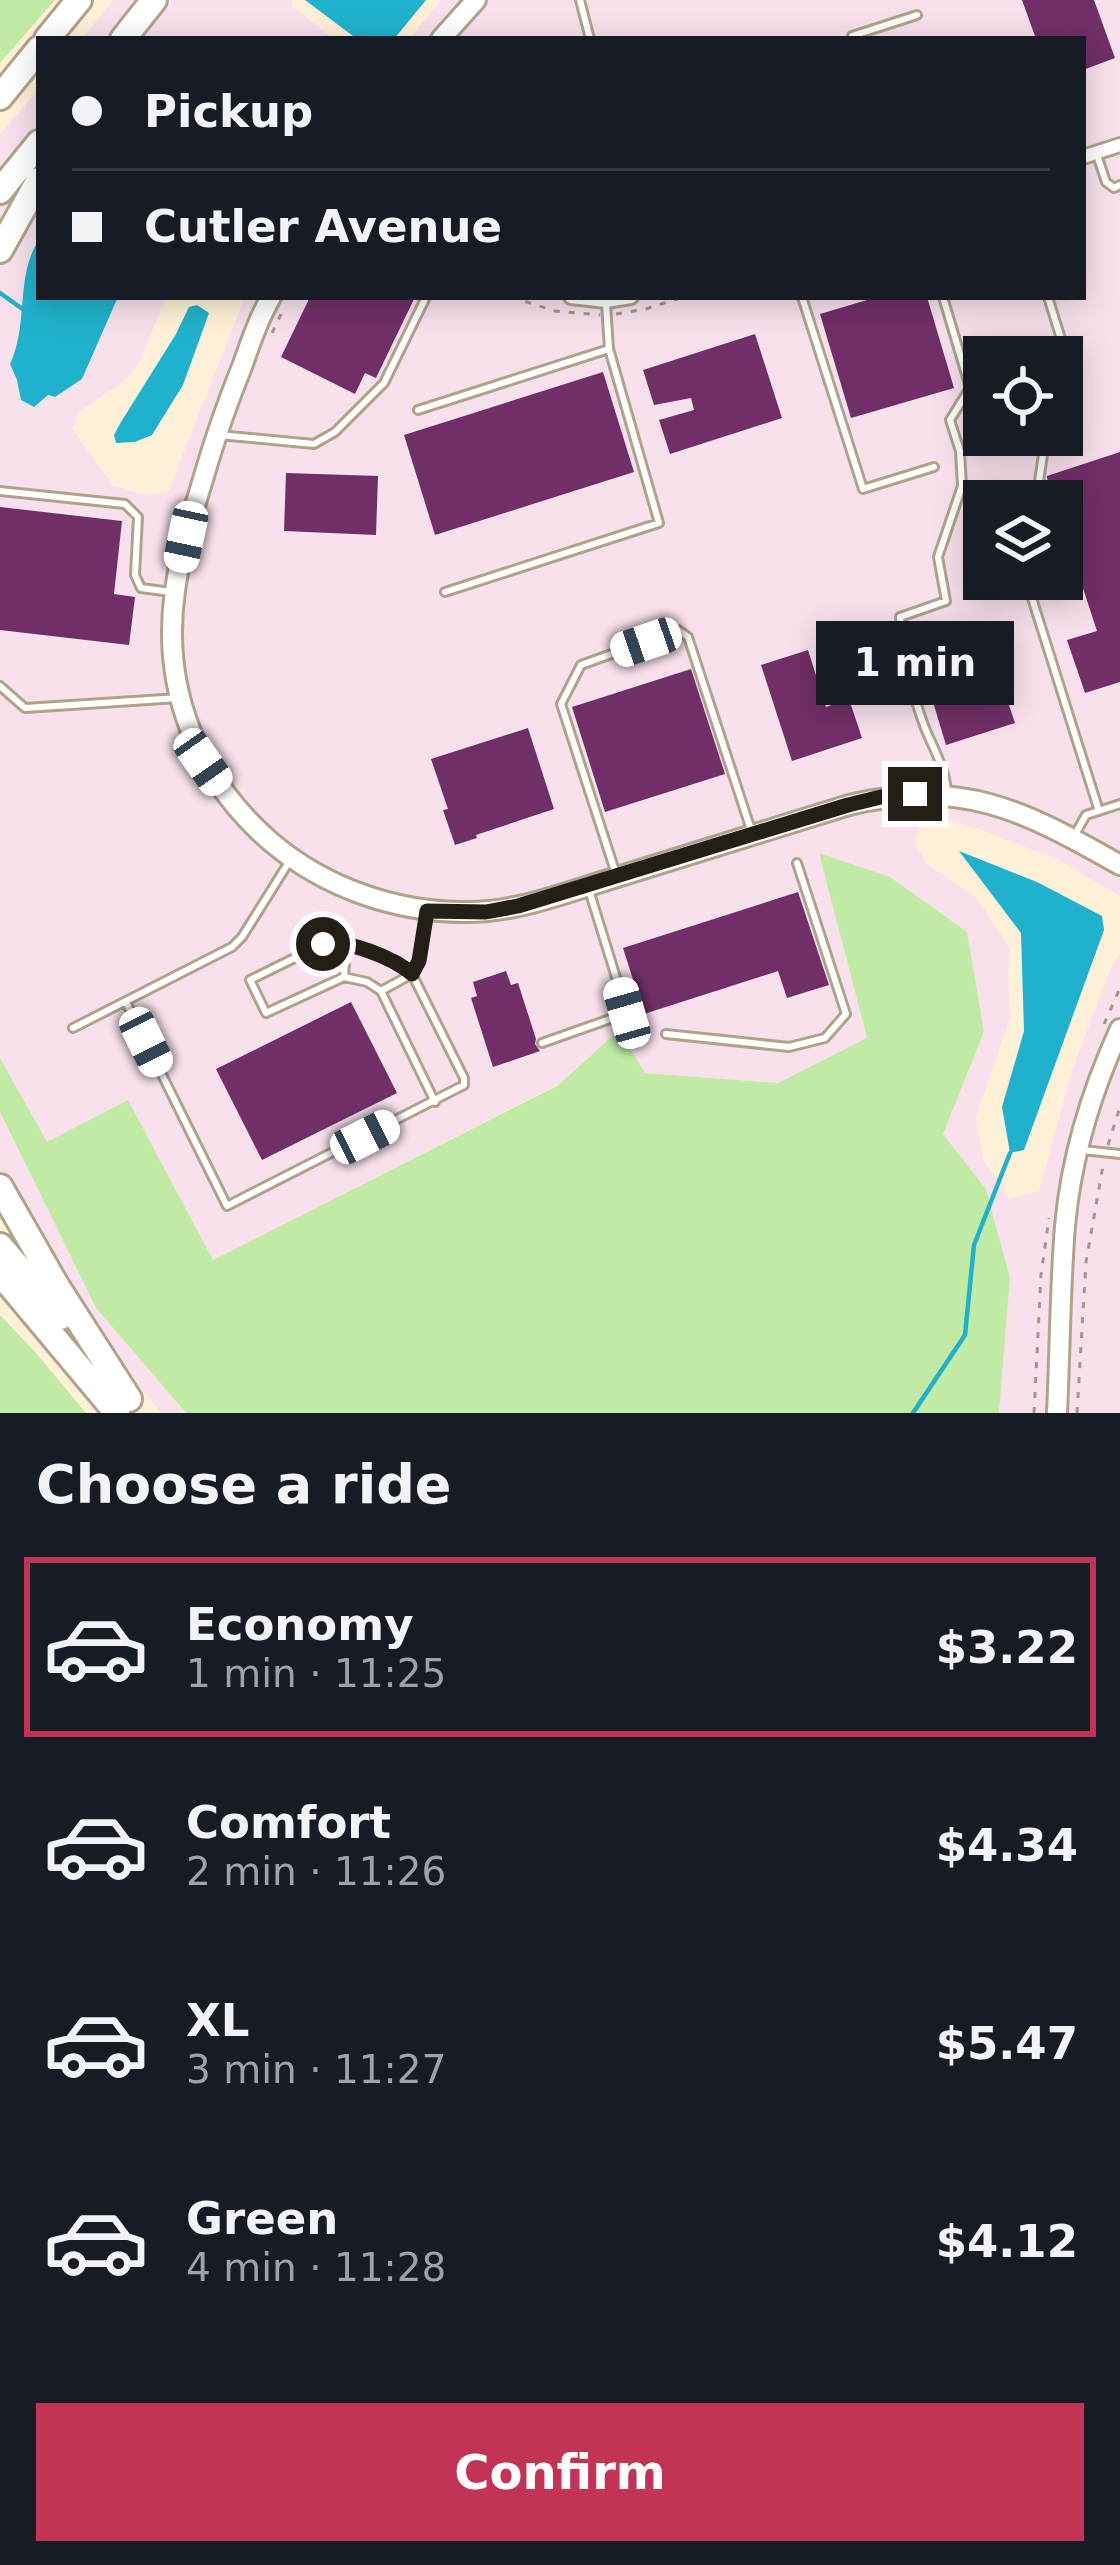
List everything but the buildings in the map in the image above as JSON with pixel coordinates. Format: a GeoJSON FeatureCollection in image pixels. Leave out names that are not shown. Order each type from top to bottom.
{"type":"FeatureCollection","features":[{"type":"Feature","properties":{"kind":"highway"},"geometry":{"type":"LineString","coordinates":[[49,36],[79,0]]}},
{"type":"Feature","properties":{"kind":"highway"},"geometry":{"type":"LineString","coordinates":[[125,36],[154,0]]}},
{"type":"Feature","properties":{"kind":"highway"},"geometry":{"type":"LineString","coordinates":[[138,36],[164,0]]}},
{"type":"Feature","properties":{"kind":"highway"},"geometry":{"type":"LineString","coordinates":[[0,98],[36,53]]}},
{"type":"Feature","properties":{"kind":"highway"},"geometry":{"type":"LineString","coordinates":[[0,191],[36,147]]}},
{"type":"Feature","properties":{"kind":"highway"},"geometry":{"type":"LineString","coordinates":[[0,250],[36,185]]}},
{"type":"Feature","properties":{"kind":"highway"},"geometry":{"type":"LineString","coordinates":[[0,1187],[129,1408]]}},
{"type":"Feature","properties":{"kind":"highway"},"geometry":{"type":"LineString","coordinates":[[0,1246],[129,1408]]}},
{"type":"Feature","properties":{"kind":"highway"},"geometry":{"type":"LineString","coordinates":[[0,1273],[129,1408]]}},
{"type":"Feature","properties":{"kind":"street"},"geometry":{"type":"LineString","coordinates":[[445,36],[476,0]]}},
{"type":"Feature","properties":{"kind":"street"},"geometry":{"type":"LineString","coordinates":[[1089,155],[1120,145]]}},
{"type":"Feature","properties":{"kind":"street"},"geometry":{"type":"LineString","coordinates":[[269,300],[216,434],[186,537],[174,592],[172,659],[188,731],[203,762],[254,828],[290,859],[350,891],[427,911],[486,912],[885,796],[948,795],[1000,805],[1120,866]]}},
{"type":"Feature","properties":{"kind":"street"},"geometry":{"type":"LineString","coordinates":[[598,300],[612,300]]}},
{"type":"Feature","properties":{"kind":"street"},"geometry":{"type":"LineString","coordinates":[[1057,1413],[1066,1224],[1079,1149],[1120,1029]]}},
{"type":"Feature","properties":{"kind":"lane"},"geometry":{"type":"LineString","coordinates":[[580,0],[589,36]]}},
{"type":"Feature","properties":{"kind":"lane"},"geometry":{"type":"LineString","coordinates":[[851,36],[917,15]]}},
{"type":"Feature","properties":{"kind":"lane"},"geometry":{"type":"LineString","coordinates":[[1089,155],[1106,182],[1114,188],[1120,185]]}},
{"type":"Feature","properties":{"kind":"lane"},"geometry":{"type":"LineString","coordinates":[[216,434],[314,444],[335,432],[384,383],[425,300]]}},
{"type":"Feature","properties":{"kind":"lane"},"geometry":{"type":"LineString","coordinates":[[803,300],[863,489],[934,466]]}},
{"type":"Feature","properties":{"kind":"lane"},"geometry":{"type":"LineString","coordinates":[[944,300],[970,388],[950,420],[960,451],[962,486],[938,557],[946,602],[900,617],[905,666],[946,774],[948,795]]}},
{"type":"Feature","properties":{"kind":"lane"},"geometry":{"type":"LineString","coordinates":[[1049,300],[1060,336]]}},
{"type":"Feature","properties":{"kind":"lane"},"geometry":{"type":"LineString","coordinates":[[445,592],[659,523],[609,349],[606,301]]}},
{"type":"Feature","properties":{"kind":"lane"},"geometry":{"type":"LineString","coordinates":[[418,410],[609,349]]}},
{"type":"Feature","properties":{"kind":"lane"},"geometry":{"type":"LineString","coordinates":[[0,490],[125,504],[138,517],[135,575],[141,588],[174,592]]}},
{"type":"Feature","properties":{"kind":"lane"},"geometry":{"type":"LineString","coordinates":[[1033,600],[1099,811]]}},
{"type":"Feature","properties":{"kind":"lane"},"geometry":{"type":"LineString","coordinates":[[617,877],[561,704],[581,664],[678,630],[688,637],[752,834]]}},
{"type":"Feature","properties":{"kind":"lane"},"geometry":{"type":"LineString","coordinates":[[0,686],[25,708],[179,698]]}},
{"type":"Feature","properties":{"kind":"lane"},"geometry":{"type":"LineString","coordinates":[[1073,839],[1086,815],[1120,804]]}},
{"type":"Feature","properties":{"kind":"lane"},"geometry":{"type":"LineString","coordinates":[[73,1028],[232,946],[290,859]]}},
{"type":"Feature","properties":{"kind":"lane"},"geometry":{"type":"LineString","coordinates":[[666,1034],[789,1047],[825,1038],[846,1015],[797,863]]}},
{"type":"Feature","properties":{"kind":"lane"},"geometry":{"type":"LineString","coordinates":[[542,1043],[627,1013],[588,886]]}},
{"type":"Feature","properties":{"kind":"lane"},"geometry":{"type":"LineString","coordinates":[[381,992],[412,974],[419,961],[427,911]]}},
{"type":"Feature","properties":{"kind":"lane"},"geometry":{"type":"LineString","coordinates":[[126,1001],[227,1206],[460,1090],[464,1085],[412,974],[399,962],[328,942],[250,980],[266,1013],[344,977],[367,982],[381,992],[435,1102]]}},
{"type":"Feature","properties":{"kind":"lane"},"geometry":{"type":"LineString","coordinates":[[344,977],[346,945]]}},
{"type":"Feature","properties":{"kind":"lane"},"geometry":{"type":"LineString","coordinates":[[1079,1149],[1120,1154]]}},
{"type":"Feature","properties":{"kind":"path"},"geometry":{"type":"LineString","coordinates":[[266,347],[288,300]]}},
{"type":"Feature","properties":{"kind":"path"},"geometry":{"type":"LineString","coordinates":[[1077,1413],[1086,1262],[1106,1154],[1120,1107]]}},
{"type":"Feature","properties":{"kind":"shaded area"},"geometry":{"type":"Polygon","coordinates":[[[113,0],[291,0],[293,7],[330,36],[84,36],[113,0]]]}},
{"type":"Feature","properties":{"kind":"shaded area"},"geometry":{"type":"Polygon","coordinates":[[[441,0],[1120,0],[1120,896],[1058,860],[942,818],[922,824],[914,841],[927,864],[977,898],[1010,948],[1011,1015],[976,1118],[983,1159],[1009,1199],[1039,1191],[1072,1070],[1120,953],[1120,1413],[999,1413],[1010,1278],[986,1189],[943,1134],[984,1032],[820,854],[867,1039],[778,1083],[645,1073],[618,1031],[557,1085],[213,1260],[128,1101],[47,1142],[0,1058],[0,134],[36,92],[36,244],[24,288],[19,345],[10,364],[17,380],[49,394],[82,379],[117,300],[165,300],[140,361],[126,380],[80,411],[72,429],[114,486],[144,495],[168,492],[244,300],[1086,300],[1086,36],[411,36],[441,0]]]}},
{"type":"Feature","properties":{"kind":"shaded area"},"geometry":{"type":"Polygon","coordinates":[[[0,1112],[96,1308],[186,1413],[161,1413],[21,1239],[0,1184],[0,1112]]]}},
{"type":"Feature","properties":{"kind":"green space"},"geometry":{"type":"Polygon","coordinates":[[[0,0],[55,0],[0,63],[0,0]]]}},
{"type":"Feature","properties":{"kind":"green space"},"geometry":{"type":"Polygon","coordinates":[[[819,853],[890,877],[967,932],[984,1032],[943,1134],[986,1189],[1010,1278],[999,1413],[186,1413],[96,1308],[0,1112],[0,1058],[47,1142],[128,1100],[213,1260],[557,1086],[619,1030],[645,1073],[778,1083],[867,1038],[819,853]]]}},
{"type":"Feature","properties":{"kind":"green space"},"geometry":{"type":"Polygon","coordinates":[[[0,1315],[36,1353],[86,1413],[0,1413],[0,1315]]]}},
{"type":"Feature","properties":{"kind":"water"},"geometry":{"type":"Polygon","coordinates":[[[305,0],[426,0],[396,36],[353,36],[305,0]]]}},
{"type":"Feature","properties":{"kind":"water"},"geometry":{"type":"Polygon","coordinates":[[[36,246],[36,300],[117,300],[82,379],[34,407],[21,400],[10,364],[36,246]]]}},
{"type":"Feature","properties":{"kind":"water"},"geometry":{"type":"Polygon","coordinates":[[[197,305],[209,313],[183,385],[152,435],[116,443],[114,435],[121,422],[189,307],[197,305]]]}},
{"type":"Feature","properties":{"kind":"water"},"geometry":{"type":"Polygon","coordinates":[[[959,851],[1037,882],[1102,916],[1104,930],[1024,1150],[1010,1153],[1002,1107],[1024,1031],[1021,933],[959,851]]]}},
{"type":"Feature","properties":{"kind":"waterway"},"geometry":{"type":"LineString","coordinates":[[0,293],[24,310]]}},
{"type":"Feature","properties":{"kind":"waterway"},"geometry":{"type":"LineString","coordinates":[[913,1413],[965,1335],[974,1245],[1010,1153]]}},
{"type":"Feature","properties":{"kind":"route"},"geometry":{"type":"LineString","coordinates":[[323,944],[334,942],[399,962],[412,974],[419,961],[427,911],[486,912],[518,906],[848,805],[915,794]]}}]}
